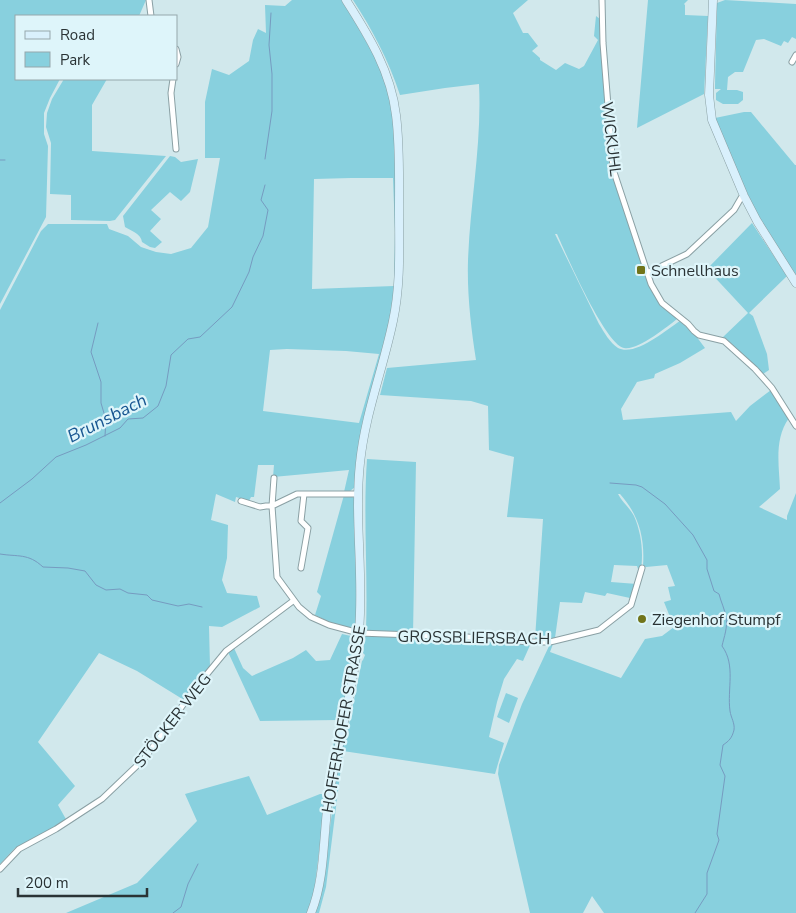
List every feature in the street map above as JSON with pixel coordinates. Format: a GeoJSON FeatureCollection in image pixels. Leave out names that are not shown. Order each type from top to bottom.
{"type":"FeatureCollection","features":[{"type":"Feature","properties":{"kind":"street"},"geometry":{"type":"LineString","coordinates":[[149,0],[151,15]]}},
{"type":"Feature","properties":{"kind":"street","name":"HOFFERHOFER STRASSE"},"geometry":{"type":"LineString","coordinates":[[311,913],[318,887],[330,790],[352,681],[359,633],[358,494],[360,463],[366,426],[397,298],[400,260],[399,143],[395,104],[385,70],[373,43],[346,0]]}},
{"type":"Feature","properties":{"kind":"street","name":"WICKUHL"},"geometry":{"type":"LineString","coordinates":[[602,0],[603,43],[613,169],[647,273],[662,303],[699,335],[722,340],[730,345],[768,383],[796,426]]}},
{"type":"Feature","properties":{"kind":"street"},"geometry":{"type":"LineString","coordinates":[[713,0],[709,74],[710,112],[744,196],[757,221],[796,284]]}},
{"type":"Feature","properties":{"kind":"street"},"geometry":{"type":"LineString","coordinates":[[792,62],[796,54]]}},
{"type":"Feature","properties":{"kind":"street"},"geometry":{"type":"LineString","coordinates":[[173,80],[171,93],[176,149]]}},
{"type":"Feature","properties":{"kind":"street"},"geometry":{"type":"LineString","coordinates":[[647,273],[687,254],[734,210],[744,196]]}},
{"type":"Feature","properties":{"kind":"street","name":"GROSSBLIERSBACH"},"geometry":{"type":"LineString","coordinates":[[274,478],[272,506],[276,575],[293,601],[305,612],[317,620],[336,628],[359,633],[550,642],[599,630],[604,627],[631,605],[642,568]]}},
{"type":"Feature","properties":{"kind":"street"},"geometry":{"type":"LineString","coordinates":[[241,501],[260,507],[272,506],[289,496],[297,494],[358,494]]}},
{"type":"Feature","properties":{"kind":"street"},"geometry":{"type":"LineString","coordinates":[[301,568],[308,528],[301,521],[304,494]]}},
{"type":"Feature","properties":{"kind":"street","name":"STÖCKER WEG"},"geometry":{"type":"LineString","coordinates":[[0,869],[19,849],[80,814],[109,793],[144,759],[193,691],[226,651],[293,601]]}},
{"type":"Feature","properties":{"kind":"green space"},"geometry":{"type":"Polygon","coordinates":[[[0,0],[146,0],[139,15],[15,15],[15,80],[59,80],[44,113],[44,134],[48,146],[46,217],[0,304],[0,0]]]}},
{"type":"Feature","properties":{"kind":"green space"},"geometry":{"type":"Polygon","coordinates":[[[292,0],[343,0],[378,63],[387,87],[396,128],[397,287],[356,486],[349,492],[344,492],[349,470],[273,477],[274,465],[258,465],[254,497],[251,497],[249,501],[236,497],[235,502],[216,494],[211,520],[228,525],[227,558],[222,580],[227,593],[257,596],[260,607],[222,627],[209,626],[210,667],[184,700],[137,671],[99,653],[38,742],[75,786],[58,805],[67,821],[15,848],[0,864],[0,310],[41,231],[48,224],[107,224],[109,229],[128,236],[141,247],[156,252],[171,254],[191,248],[208,227],[220,158],[205,158],[205,102],[212,69],[229,75],[249,61],[253,40],[258,29],[266,33],[265,5],[285,6],[292,0]],[[393,178],[314,179],[312,289],[394,286],[393,178]],[[287,349],[270,350],[263,411],[359,423],[379,354],[287,349]]]}},
{"type":"Feature","properties":{"kind":"green space"},"geometry":{"type":"Polygon","coordinates":[[[353,0],[528,0],[513,13],[523,33],[528,33],[538,46],[532,51],[540,60],[556,70],[565,63],[579,69],[584,66],[598,40],[594,36],[596,16],[600,19],[611,170],[661,304],[677,319],[652,338],[636,346],[624,348],[616,343],[597,315],[577,278],[557,234],[555,234],[599,324],[615,346],[625,350],[641,346],[680,321],[696,336],[705,348],[680,363],[655,374],[654,378],[637,382],[621,409],[623,420],[731,412],[736,421],[750,406],[771,390],[789,418],[784,426],[779,443],[780,489],[759,507],[787,520],[796,493],[796,913],[604,913],[592,896],[583,913],[530,913],[498,774],[499,765],[522,704],[550,644],[553,644],[550,652],[621,678],[645,639],[662,636],[674,627],[664,602],[671,600],[668,587],[675,586],[667,565],[643,566],[642,536],[639,527],[627,502],[618,494],[637,523],[642,545],[642,560],[640,575],[637,566],[614,565],[611,582],[637,584],[632,597],[607,593],[605,596],[585,592],[582,603],[560,602],[555,638],[535,639],[543,519],[507,517],[514,457],[489,450],[488,406],[471,401],[380,395],[387,368],[476,360],[468,273],[469,239],[479,129],[479,84],[400,95],[379,46],[353,0]]]}},
{"type":"Feature","properties":{"kind":"green space"},"geometry":{"type":"Polygon","coordinates":[[[648,0],[688,0],[684,4],[685,15],[708,16],[704,94],[637,128],[648,0]]]}},
{"type":"Feature","properties":{"kind":"green space"},"geometry":{"type":"Polygon","coordinates":[[[725,0],[796,4],[796,39],[792,37],[788,43],[784,41],[781,46],[764,39],[756,40],[743,72],[735,72],[728,77],[727,90],[743,92],[743,100],[738,104],[723,104],[716,100],[716,93],[721,89],[715,89],[717,3],[725,0]]]}},
{"type":"Feature","properties":{"kind":"green space"},"geometry":{"type":"Polygon","coordinates":[[[63,80],[106,80],[92,105],[92,151],[166,156],[115,220],[71,220],[71,195],[50,194],[51,143],[46,127],[47,113],[52,99],[63,80]]]}},
{"type":"Feature","properties":{"kind":"green space"},"geometry":{"type":"Polygon","coordinates":[[[751,112],[796,165],[796,278],[752,206],[715,118],[751,112]]]}},
{"type":"Feature","properties":{"kind":"green space"},"geometry":{"type":"Polygon","coordinates":[[[170,156],[175,157],[181,162],[198,159],[190,192],[181,201],[170,192],[151,210],[161,219],[150,231],[162,242],[155,248],[142,242],[138,235],[125,227],[123,216],[170,156]]]}},
{"type":"Feature","properties":{"kind":"green space"},"geometry":{"type":"Polygon","coordinates":[[[752,223],[787,276],[749,313],[753,316],[767,354],[769,370],[763,374],[732,344],[722,338],[748,313],[707,269],[752,223]]]}},
{"type":"Feature","properties":{"kind":"green space"},"geometry":{"type":"Polygon","coordinates":[[[367,459],[416,462],[413,635],[372,633],[366,630],[365,502],[367,459]]]}},
{"type":"Feature","properties":{"kind":"green space"},"geometry":{"type":"Polygon","coordinates":[[[344,495],[354,498],[358,568],[356,623],[348,627],[336,625],[315,615],[321,596],[317,592],[344,495]]]}},
{"type":"Feature","properties":{"kind":"green space"},"geometry":{"type":"Polygon","coordinates":[[[342,634],[351,636],[354,640],[342,720],[330,778],[327,779],[338,720],[260,721],[228,652],[234,648],[243,668],[252,676],[293,658],[306,650],[316,661],[330,660],[342,634]]]}},
{"type":"Feature","properties":{"kind":"green space"},"geometry":{"type":"Polygon","coordinates":[[[365,636],[493,639],[531,643],[523,661],[517,659],[504,679],[497,702],[489,737],[504,743],[495,774],[343,751],[326,887],[319,913],[315,913],[324,866],[345,724],[349,724],[362,661],[365,655],[363,653],[365,636]]]}},
{"type":"Feature","properties":{"kind":"green space"},"geometry":{"type":"Polygon","coordinates":[[[506,693],[518,698],[509,723],[497,717],[506,693]]]}},
{"type":"Feature","properties":{"kind":"green space"},"geometry":{"type":"Polygon","coordinates":[[[249,776],[267,815],[320,794],[326,794],[314,893],[307,913],[66,913],[137,883],[197,821],[185,794],[249,776]]]}},
{"type":"Feature","properties":{"kind":"waterway","name":"Brunsbach"},"geometry":{"type":"LineString","coordinates":[[265,159],[272,111],[272,74],[269,45],[271,13]]}},
{"type":"Feature","properties":{"kind":"waterway"},"geometry":{"type":"LineString","coordinates":[[0,160],[5,160]]}},
{"type":"Feature","properties":{"kind":"waterway","name":"Brunsbach"},"geometry":{"type":"LineString","coordinates":[[0,503],[32,479],[56,457],[120,428],[128,419],[143,418],[158,406],[166,386],[171,355],[188,339],[200,337],[232,307],[249,272],[253,257],[263,236],[268,210],[261,200],[265,185]]}},
{"type":"Feature","properties":{"kind":"waterway"},"geometry":{"type":"LineString","coordinates":[[98,323],[91,352],[101,382],[101,403],[106,420],[105,436]]}},
{"type":"Feature","properties":{"kind":"waterway"},"geometry":{"type":"LineString","coordinates":[[610,483],[642,487],[665,504],[693,535],[707,560],[707,569],[714,591],[719,594],[725,614],[726,628],[722,646],[729,661],[729,703],[734,730],[730,739],[723,745],[720,765],[725,776],[717,834],[719,840],[707,873],[707,894],[695,913]]}},
{"type":"Feature","properties":{"kind":"waterway"},"geometry":{"type":"LineString","coordinates":[[0,554],[23,556],[32,559],[43,567],[85,571],[96,585],[106,590],[120,589],[128,593],[147,595],[152,600],[178,606],[189,604],[202,607]]}},
{"type":"Feature","properties":{"kind":"waterway"},"geometry":{"type":"LineString","coordinates":[[173,913],[181,907],[188,884],[198,864]]}},
{"type":"Feature","properties":{"kind":"place","name":"Schnellhaus"},"geometry":{"type":"Point","coordinates":[641,270]}},
{"type":"Feature","properties":{"kind":"place","name":"Ziegenhof Stumpf"},"geometry":{"type":"Point","coordinates":[642,619]}}]}
